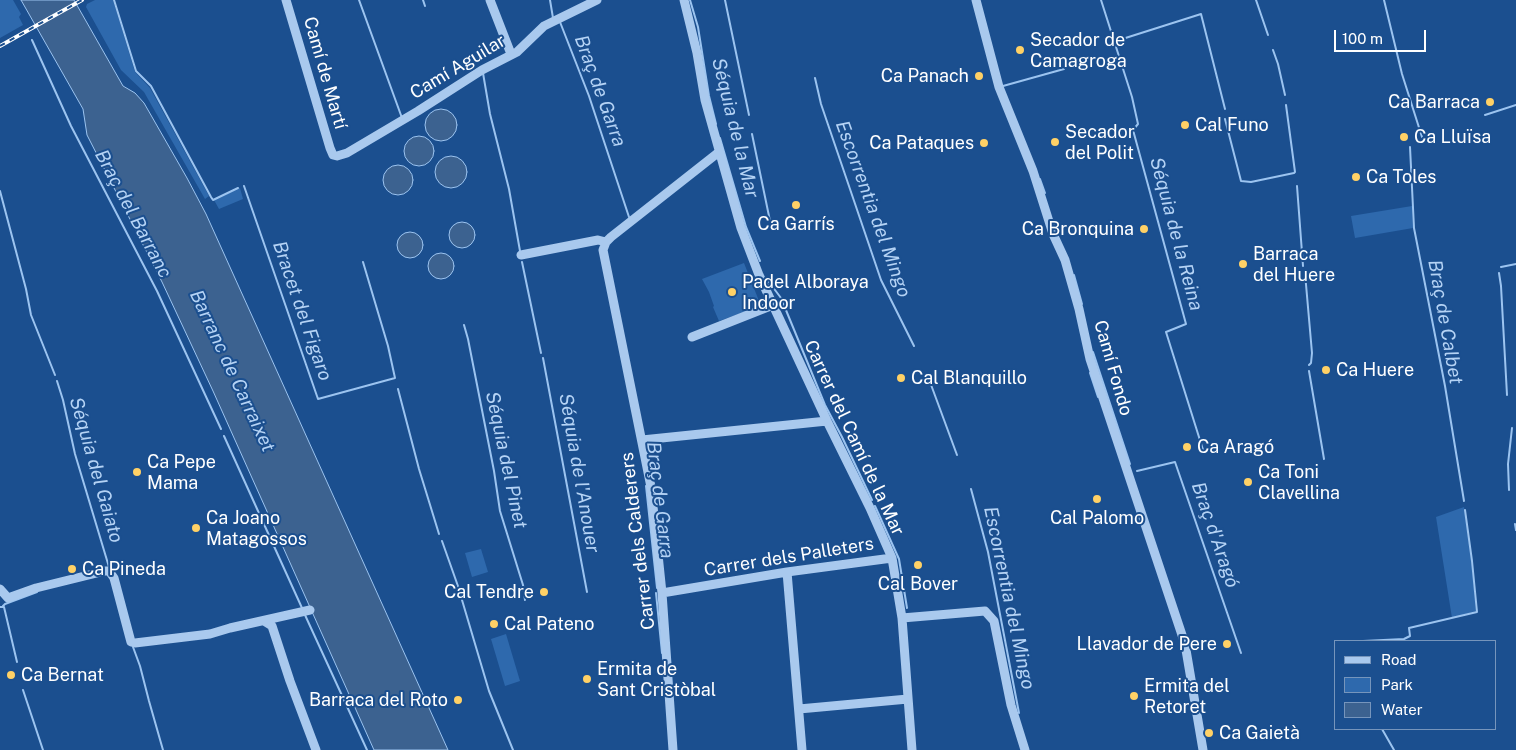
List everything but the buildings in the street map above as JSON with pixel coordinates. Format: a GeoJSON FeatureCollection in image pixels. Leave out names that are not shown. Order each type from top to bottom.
{"type":"FeatureCollection","features":[{"type":"Feature","properties":{"kind":"street","name":"Camí de Martí"},"geometry":{"type":"LineString","coordinates":[[286,0],[333,155]]}},
{"type":"Feature","properties":{"kind":"street"},"geometry":{"type":"LineString","coordinates":[[490,0],[511,54]]}},
{"type":"Feature","properties":{"kind":"street","name":"Camí Aguilar"},"geometry":{"type":"LineString","coordinates":[[333,155],[337,156],[347,153],[418,111],[483,69],[517,52],[544,26],[597,0]]}},
{"type":"Feature","properties":{"kind":"street","name":"Carrer del Camí de la Mar"},"geometry":{"type":"LineString","coordinates":[[684,0],[697,53],[705,100],[741,228],[759,275],[892,558],[902,618],[912,750]]}},
{"type":"Feature","properties":{"kind":"street","name":"Camí Fondo"},"geometry":{"type":"LineString","coordinates":[[976,0],[999,88],[1033,171],[1054,234],[1065,260],[1079,309],[1090,359],[1185,644],[1203,750]]}},
{"type":"Feature","properties":{"kind":"street"},"geometry":{"type":"LineString","coordinates":[[521,255],[598,240],[606,242],[719,152]]}},
{"type":"Feature","properties":{"kind":"street","name":"Carrer dels Calderers"},"geometry":{"type":"LineString","coordinates":[[606,242],[603,250],[652,487],[662,593],[672,750]]}},
{"type":"Feature","properties":{"kind":"street"},"geometry":{"type":"LineString","coordinates":[[692,337],[773,305]]}},
{"type":"Feature","properties":{"kind":"street"},"geometry":{"type":"LineString","coordinates":[[642,440],[827,421]]}},
{"type":"Feature","properties":{"kind":"street","name":"Carrer dels Palleters"},"geometry":{"type":"LineString","coordinates":[[662,593],[787,572],[892,558]]}},
{"type":"Feature","properties":{"kind":"street"},"geometry":{"type":"LineString","coordinates":[[0,589],[5,601],[36,588],[109,571],[114,578],[131,642],[135,643],[210,634],[230,628],[270,622],[310,610]]}},
{"type":"Feature","properties":{"kind":"street"},"geometry":{"type":"LineString","coordinates":[[787,572],[802,750]]}},
{"type":"Feature","properties":{"kind":"street"},"geometry":{"type":"LineString","coordinates":[[902,618],[985,612],[994,621],[1011,705],[1025,750]]}},
{"type":"Feature","properties":{"kind":"street"},"geometry":{"type":"LineString","coordinates":[[270,622],[316,750]]}},
{"type":"Feature","properties":{"kind":"street"},"geometry":{"type":"LineString","coordinates":[[799,709],[908,699]]}},
{"type":"Feature","properties":{"kind":"green space"},"geometry":{"type":"Polygon","coordinates":[[[0,0],[13,0],[21,14],[19,17],[23,25],[0,38],[0,0]]]}},
{"type":"Feature","properties":{"kind":"green space"},"geometry":{"type":"Polygon","coordinates":[[[95,0],[113,0],[135,72],[150,88],[209,196],[205,199],[144,92],[121,70],[86,7],[87,4],[95,0]]]}},
{"type":"Feature","properties":{"kind":"green space"},"geometry":{"type":"Polygon","coordinates":[[[240,188],[243,199],[219,209],[214,200],[240,188]]]}},
{"type":"Feature","properties":{"kind":"green space"},"geometry":{"type":"Polygon","coordinates":[[[1412,206],[1413,228],[1355,238],[1351,216],[1412,206]]]}},
{"type":"Feature","properties":{"kind":"green space","name":"Padel Alboraya Indoor"},"geometry":{"type":"Polygon","coordinates":[[[744,263],[761,306],[719,321],[709,292],[702,279],[744,263]]]}},
{"type":"Feature","properties":{"kind":"green space"},"geometry":{"type":"Polygon","coordinates":[[[1464,507],[1476,611],[1452,618],[1436,517],[1464,507]]]}},
{"type":"Feature","properties":{"kind":"green space"},"geometry":{"type":"Polygon","coordinates":[[[481,549],[488,572],[472,577],[465,553],[481,549]]]}},
{"type":"Feature","properties":{"kind":"green space"},"geometry":{"type":"Polygon","coordinates":[[[506,634],[520,681],[505,686],[491,639],[506,634]]]}},
{"type":"Feature","properties":{"kind":"water","name":"Barranc de Carraixet"},"geometry":{"type":"Polygon","coordinates":[[[21,0],[74,0],[123,86],[135,93],[144,103],[187,178],[206,214],[448,750],[374,750],[213,391],[162,282],[87,135],[83,109],[21,0]]]}},
{"type":"Feature","properties":{"kind":"water"},"geometry":{"type":"Polygon","coordinates":[[[441,109],[447,110],[452,114],[456,119],[456,131],[452,136],[447,140],[441,141],[435,140],[430,136],[426,131],[425,125],[426,119],[430,114],[435,110],[441,109]]]}},
{"type":"Feature","properties":{"kind":"water"},"geometry":{"type":"Polygon","coordinates":[[[419,136],[430,140],[434,151],[430,162],[419,166],[408,162],[404,151],[408,140],[419,136]]]}},
{"type":"Feature","properties":{"kind":"water"},"geometry":{"type":"Polygon","coordinates":[[[451,156],[463,160],[467,172],[463,184],[451,188],[439,184],[435,172],[439,160],[451,156]]]}},
{"type":"Feature","properties":{"kind":"water"},"geometry":{"type":"Polygon","coordinates":[[[398,165],[409,169],[413,180],[409,191],[398,195],[387,191],[383,180],[387,169],[398,165]]]}},
{"type":"Feature","properties":{"kind":"water"},"geometry":{"type":"Polygon","coordinates":[[[462,222],[471,226],[475,235],[471,244],[462,248],[453,244],[449,235],[453,226],[462,222]]]}},
{"type":"Feature","properties":{"kind":"water"},"geometry":{"type":"Polygon","coordinates":[[[410,232],[419,236],[423,245],[419,254],[410,258],[401,254],[397,245],[401,236],[410,232]]]}},
{"type":"Feature","properties":{"kind":"water"},"geometry":{"type":"Polygon","coordinates":[[[441,253],[450,257],[454,266],[450,275],[441,279],[432,275],[428,266],[432,257],[441,253]]]}},
{"type":"Feature","properties":{"kind":"waterway","name":"Bracet del Figaro"},"geometry":{"type":"LineString","coordinates":[[114,0],[136,71],[151,86],[211,197],[213,200],[238,188]]}},
{"type":"Feature","properties":{"kind":"waterway","name":"Séquia del Pinet"},"geometry":{"type":"LineString","coordinates":[[359,0],[402,118]]}},
{"type":"Feature","properties":{"kind":"waterway","name":"Séquia de l'Anouer"},"geometry":{"type":"LineString","coordinates":[[423,0],[425,6]]}},
{"type":"Feature","properties":{"kind":"waterway"},"geometry":{"type":"LineString","coordinates":[[550,0],[553,18]]}},
{"type":"Feature","properties":{"kind":"waterway","name":"Séquia de la Mar"},"geometry":{"type":"LineString","coordinates":[[690,0],[698,27],[709,96],[716,124]]}},
{"type":"Feature","properties":{"kind":"waterway"},"geometry":{"type":"LineString","coordinates":[[725,0],[749,115]]}},
{"type":"Feature","properties":{"kind":"waterway","name":"Séquia de la Reina"},"geometry":{"type":"LineString","coordinates":[[1101,0],[1132,97],[1138,124],[1133,130],[1186,324],[1166,332],[1204,453]]}},
{"type":"Feature","properties":{"kind":"waterway"},"geometry":{"type":"LineString","coordinates":[[1256,0],[1268,35]]}},
{"type":"Feature","properties":{"kind":"waterway"},"geometry":{"type":"LineString","coordinates":[[1384,0],[1402,74],[1422,137]]}},
{"type":"Feature","properties":{"kind":"waterway"},"geometry":{"type":"LineString","coordinates":[[1116,41],[1201,14],[1225,109]]}},
{"type":"Feature","properties":{"kind":"waterway","name":"Braç de Garra"},"geometry":{"type":"LineString","coordinates":[[560,22],[589,96],[629,217]]}},
{"type":"Feature","properties":{"kind":"waterway","name":"Braç del Barranc"},"geometry":{"type":"LineString","coordinates":[[32,40],[71,126],[157,291],[221,429]]}},
{"type":"Feature","properties":{"kind":"waterway"},"geometry":{"type":"LineString","coordinates":[[1273,50],[1285,95]]}},
{"type":"Feature","properties":{"kind":"waterway","name":"Braç d'Aragó"},"geometry":{"type":"LineString","coordinates":[[1003,86],[1064,69]]}},
{"type":"Feature","properties":{"kind":"waterway","name":"Séquia de l'Anouer"},"geometry":{"type":"LineString","coordinates":[[483,73],[490,114],[509,189],[520,251]]}},
{"type":"Feature","properties":{"kind":"waterway","name":"Escorrentia del Mingo"},"geometry":{"type":"LineString","coordinates":[[815,78],[821,104],[881,280],[914,346]]}},
{"type":"Feature","properties":{"kind":"waterway"},"geometry":{"type":"LineString","coordinates":[[1225,119],[1241,181],[1251,182],[1294,173],[1286,105]]}},
{"type":"Feature","properties":{"kind":"waterway"},"geometry":{"type":"LineString","coordinates":[[1485,115],[1516,105]]}},
{"type":"Feature","properties":{"kind":"waterway"},"geometry":{"type":"LineString","coordinates":[[752,134],[770,221]]}},
{"type":"Feature","properties":{"kind":"waterway","name":"Séquia de la Mar"},"geometry":{"type":"LineString","coordinates":[[720,138],[746,227],[760,261]]}},
{"type":"Feature","properties":{"kind":"waterway","name":"Braç de Calbet"},"geometry":{"type":"LineString","coordinates":[[1410,147],[1414,228],[1445,386],[1464,501]]}},
{"type":"Feature","properties":{"kind":"waterway","name":"Braç d'Aragó"},"geometry":{"type":"LineString","coordinates":[[1040,179],[1045,193]]}},
{"type":"Feature","properties":{"kind":"waterway","name":"Bracet del Figaro"},"geometry":{"type":"LineString","coordinates":[[244,186],[318,399],[395,378],[388,346],[363,262]]}},
{"type":"Feature","properties":{"kind":"waterway"},"geometry":{"type":"LineString","coordinates":[[1297,186],[1303,266]]}},
{"type":"Feature","properties":{"kind":"waterway","name":"Séquia del Gaiato"},"geometry":{"type":"LineString","coordinates":[[0,191],[31,315],[55,375]]}},
{"type":"Feature","properties":{"kind":"waterway","name":"Séquia de l'Anouer"},"geometry":{"type":"LineString","coordinates":[[522,262],[541,353]]}},
{"type":"Feature","properties":{"kind":"waterway"},"geometry":{"type":"LineString","coordinates":[[1501,267],[1516,264]]}},
{"type":"Feature","properties":{"kind":"waterway"},"geometry":{"type":"LineString","coordinates":[[1305,273],[1312,353],[1309,365]]}},
{"type":"Feature","properties":{"kind":"waterway"},"geometry":{"type":"LineString","coordinates":[[1499,273],[1507,395]]}},
{"type":"Feature","properties":{"kind":"waterway","name":"Braç d'Aragó"},"geometry":{"type":"LineString","coordinates":[[1074,275],[1082,304]]}},
{"type":"Feature","properties":{"kind":"waterway","name":"Séquia de la Mar"},"geometry":{"type":"LineString","coordinates":[[769,282],[781,298],[825,405],[872,500]]}},
{"type":"Feature","properties":{"kind":"waterway","name":"Séquia del Pinet"},"geometry":{"type":"LineString","coordinates":[[464,325],[494,471],[500,511],[523,585],[525,600]]}},
{"type":"Feature","properties":{"kind":"waterway","name":"Braç d'Aragó"},"geometry":{"type":"LineString","coordinates":[[1093,352],[1130,464]]}},
{"type":"Feature","properties":{"kind":"waterway","name":"Séquia de l'Anouer"},"geometry":{"type":"LineString","coordinates":[[543,358],[587,592]]}},
{"type":"Feature","properties":{"kind":"waterway"},"geometry":{"type":"LineString","coordinates":[[1309,371],[1324,459]]}},
{"type":"Feature","properties":{"kind":"waterway"},"geometry":{"type":"LineString","coordinates":[[1090,373],[1098,397]]}},
{"type":"Feature","properties":{"kind":"waterway","name":"Séquia del Gaiato"},"geometry":{"type":"LineString","coordinates":[[57,381],[75,454],[109,567]]}},
{"type":"Feature","properties":{"kind":"waterway","name":"Escorrentia del Mingo"},"geometry":{"type":"LineString","coordinates":[[930,382],[957,455]]}},
{"type":"Feature","properties":{"kind":"waterway"},"geometry":{"type":"LineString","coordinates":[[398,389],[419,469],[439,534]]}},
{"type":"Feature","properties":{"kind":"waterway"},"geometry":{"type":"LineString","coordinates":[[1509,490],[1508,464],[1512,428]]}},
{"type":"Feature","properties":{"kind":"waterway","name":"Braç del Barranc"},"geometry":{"type":"LineString","coordinates":[[224,436],[302,608]]}},
{"type":"Feature","properties":{"kind":"waterway","name":"Braç d'Aragó"},"geometry":{"type":"LineString","coordinates":[[1137,471],[1175,462],[1241,653]]}},
{"type":"Feature","properties":{"kind":"waterway","name":"Braç de Garra"},"geometry":{"type":"LineString","coordinates":[[646,486],[657,588]]}},
{"type":"Feature","properties":{"kind":"waterway","name":"Escorrentia del Mingo"},"geometry":{"type":"LineString","coordinates":[[971,489],[988,552],[1019,713]]}},
{"type":"Feature","properties":{"kind":"waterway","name":"Séquia de la Mar"},"geometry":{"type":"LineString","coordinates":[[875,506],[899,559],[907,608]]}},
{"type":"Feature","properties":{"kind":"waterway","name":"Braç de Calbet"},"geometry":{"type":"LineString","coordinates":[[1384,640],[1404,639],[1410,636],[1409,628],[1477,612],[1465,510]]}},
{"type":"Feature","properties":{"kind":"waterway"},"geometry":{"type":"LineString","coordinates":[[1515,524],[1516,530]]}},
{"type":"Feature","properties":{"kind":"waterway"},"geometry":{"type":"LineString","coordinates":[[442,541],[459,589]]}},
{"type":"Feature","properties":{"kind":"waterway"},"geometry":{"type":"LineString","coordinates":[[3,606],[37,592]]}},
{"type":"Feature","properties":{"kind":"waterway"},"geometry":{"type":"LineString","coordinates":[[656,593],[662,653]]}},
{"type":"Feature","properties":{"kind":"waterway"},"geometry":{"type":"LineString","coordinates":[[462,600],[489,691],[513,750]]}},
{"type":"Feature","properties":{"kind":"waterway"},"geometry":{"type":"LineString","coordinates":[[0,607],[4,607],[17,662]]}},
{"type":"Feature","properties":{"kind":"waterway","name":"Braç del Barranc"},"geometry":{"type":"LineString","coordinates":[[305,615],[367,750]]}},
{"type":"Feature","properties":{"kind":"waterway","name":"Séquia del Gaiato"},"geometry":{"type":"LineString","coordinates":[[133,647],[163,750]]}},
{"type":"Feature","properties":{"kind":"waterway"},"geometry":{"type":"LineString","coordinates":[[23,690],[43,750]]}},
{"type":"Feature","properties":{"kind":"waterway","name":"Braç de Calbet"},"geometry":{"type":"LineString","coordinates":[[1383,730],[1394,750]]}},
{"type":"Feature","properties":{"kind":"railway"},"geometry":{"type":"LineString","coordinates":[[0,46],[82,0]]}},
{"type":"Feature","properties":{"kind":"place","name":"Secador de Camagroga"},"geometry":{"type":"Point","coordinates":[1020,50]}},
{"type":"Feature","properties":{"kind":"place","name":"Ca Panach"},"geometry":{"type":"Point","coordinates":[979,76]}},
{"type":"Feature","properties":{"kind":"place","name":"Ca Barraca"},"geometry":{"type":"Point","coordinates":[1490,102]}},
{"type":"Feature","properties":{"kind":"place","name":"Cal Funo"},"geometry":{"type":"Point","coordinates":[1185,125]}},
{"type":"Feature","properties":{"kind":"place","name":"Ca Lluïsa"},"geometry":{"type":"Point","coordinates":[1404,137]}},
{"type":"Feature","properties":{"kind":"place","name":"Secador del Polit"},"geometry":{"type":"Point","coordinates":[1055,142]}},
{"type":"Feature","properties":{"kind":"place","name":"Ca Pataques"},"geometry":{"type":"Point","coordinates":[984,143]}},
{"type":"Feature","properties":{"kind":"place","name":"Ca Toles"},"geometry":{"type":"Point","coordinates":[1356,177]}},
{"type":"Feature","properties":{"kind":"place","name":"Ca Garrís"},"geometry":{"type":"Point","coordinates":[796,205]}},
{"type":"Feature","properties":{"kind":"place","name":"Ca Bronquina"},"geometry":{"type":"Point","coordinates":[1144,229]}},
{"type":"Feature","properties":{"kind":"place","name":"Barraca del Huere"},"geometry":{"type":"Point","coordinates":[1243,264]}},
{"type":"Feature","properties":{"kind":"place","name":"Padel Alboraya Indoor"},"geometry":{"type":"Point","coordinates":[732,292]}},
{"type":"Feature","properties":{"kind":"place","name":"Ca Huere"},"geometry":{"type":"Point","coordinates":[1326,370]}},
{"type":"Feature","properties":{"kind":"place","name":"Cal Blanquillo"},"geometry":{"type":"Point","coordinates":[901,378]}},
{"type":"Feature","properties":{"kind":"place","name":"Ca Aragó"},"geometry":{"type":"Point","coordinates":[1187,447]}},
{"type":"Feature","properties":{"kind":"place","name":"Ca Pepe Mama"},"geometry":{"type":"Point","coordinates":[137,472]}},
{"type":"Feature","properties":{"kind":"place","name":"Ca Toni Clavellina"},"geometry":{"type":"Point","coordinates":[1248,482]}},
{"type":"Feature","properties":{"kind":"place","name":"Cal Palomo"},"geometry":{"type":"Point","coordinates":[1097,499]}},
{"type":"Feature","properties":{"kind":"place","name":"Ca Joano Matagossos"},"geometry":{"type":"Point","coordinates":[196,528]}},
{"type":"Feature","properties":{"kind":"place","name":"Cal Bover"},"geometry":{"type":"Point","coordinates":[918,565]}},
{"type":"Feature","properties":{"kind":"place","name":"Ca Pineda"},"geometry":{"type":"Point","coordinates":[72,569]}},
{"type":"Feature","properties":{"kind":"place","name":"Cal Tendre"},"geometry":{"type":"Point","coordinates":[544,592]}},
{"type":"Feature","properties":{"kind":"place","name":"Cal Pateno"},"geometry":{"type":"Point","coordinates":[494,624]}},
{"type":"Feature","properties":{"kind":"place","name":"Llavador de Pere"},"geometry":{"type":"Point","coordinates":[1227,644]}},
{"type":"Feature","properties":{"kind":"place","name":"Ca Bernat"},"geometry":{"type":"Point","coordinates":[11,675]}},
{"type":"Feature","properties":{"kind":"place","name":"Ermita de Sant Cristòbal"},"geometry":{"type":"Point","coordinates":[587,679]}},
{"type":"Feature","properties":{"kind":"place","name":"Ermita del Retoret"},"geometry":{"type":"Point","coordinates":[1134,696]}},
{"type":"Feature","properties":{"kind":"place","name":"Barraca del Roto"},"geometry":{"type":"Point","coordinates":[458,700]}},
{"type":"Feature","properties":{"kind":"place","name":"Ca Gaietà"},"geometry":{"type":"Point","coordinates":[1209,733]}}]}
